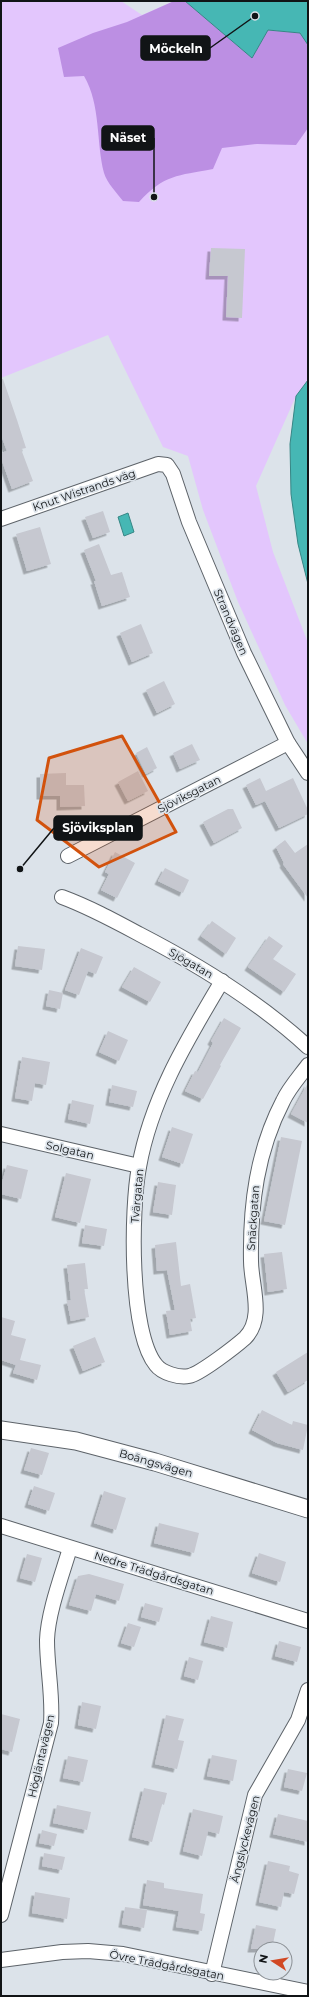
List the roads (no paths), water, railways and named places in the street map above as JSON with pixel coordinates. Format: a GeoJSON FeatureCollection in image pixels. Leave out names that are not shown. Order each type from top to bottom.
{"type":"FeatureCollection","features":[{"type":"Feature","properties":{"kind":"street","name":"Knut Wistrands väg"},"geometry":{"type":"LineString","coordinates":[[1,518],[158,464],[167,465]]}},
{"type":"Feature","properties":{"kind":"street","name":"Strandvägen"},"geometry":{"type":"LineString","coordinates":[[167,465],[173,474],[189,522],[244,653],[288,742],[308,773]]}},
{"type":"Feature","properties":{"kind":"street","name":"Sjöviksgatan"},"geometry":{"type":"LineString","coordinates":[[68,856],[288,742]]}},
{"type":"Feature","properties":{"kind":"street","name":"Sjögatan"},"geometry":{"type":"LineString","coordinates":[[62,897],[84,905],[174,952],[222,981],[292,1032],[308,1047]]}},
{"type":"Feature","properties":{"kind":"street","name":"Tvärgatan"},"geometry":{"type":"LineString","coordinates":[[211,1364],[189,1376],[173,1375],[156,1366],[147,1348],[140,1320],[135,1279],[135,1201],[139,1166],[152,1118],[165,1085],[186,1042],[222,981]]}},
{"type":"Feature","properties":{"kind":"street","name":"Snäckgatan"},"geometry":{"type":"LineString","coordinates":[[211,1364],[245,1337],[254,1325],[256,1310],[251,1270],[250,1232],[257,1172],[263,1149],[283,1099],[308,1065]]}},
{"type":"Feature","properties":{"kind":"street","name":"Solgatan"},"geometry":{"type":"LineString","coordinates":[[1,1134],[139,1166]]}},
{"type":"Feature","properties":{"kind":"street","name":"Boängsvägen"},"geometry":{"type":"LineString","coordinates":[[1,1430],[76,1441],[155,1462],[308,1509]]}},
{"type":"Feature","properties":{"kind":"street","name":"Nedre Trädgårdsgatan"},"geometry":{"type":"LineString","coordinates":[[1,1526],[308,1621]]}},
{"type":"Feature","properties":{"kind":"street","name":"Högläntavägen"},"geometry":{"type":"LineString","coordinates":[[1,1915],[51,1723],[52,1706],[47,1639],[50,1622],[70,1548]]}},
{"type":"Feature","properties":{"kind":"street","name":"Ängslyckevägen"},"geometry":{"type":"LineString","coordinates":[[212,1974],[255,1795],[298,1720],[308,1690]]}},
{"type":"Feature","properties":{"kind":"street","name":"Övre Trädgårdsgatan"},"geometry":{"type":"LineString","coordinates":[[1,1960],[88,1950],[123,1954],[301,1993]]}},
{"type":"Feature","properties":{"kind":"water"},"geometry":{"type":"Polygon","coordinates":[[[185,1],[308,1],[308,45],[300,33],[268,30],[252,58],[185,1]]]}},
{"type":"Feature","properties":{"kind":"water"},"geometry":{"type":"Polygon","coordinates":[[[308,380],[308,584],[298,544],[291,494],[290,444],[296,396],[308,380]]]}},
{"type":"Feature","properties":{"kind":"water"},"geometry":{"type":"Polygon","coordinates":[[[128,513],[134,532],[124,536],[118,517],[128,513]]]}},
{"type":"Feature","properties":{"kind":"place","name":"Möckeln"},"geometry":{"type":"Point","coordinates":[255,16]}},
{"type":"Feature","properties":{"kind":"place","name":"Näset"},"geometry":{"type":"Point","coordinates":[154,197]}},
{"type":"Feature","properties":{"kind":"place","name":"Sjöviksplan"},"geometry":{"type":"Point","coordinates":[20,869]}}]}
